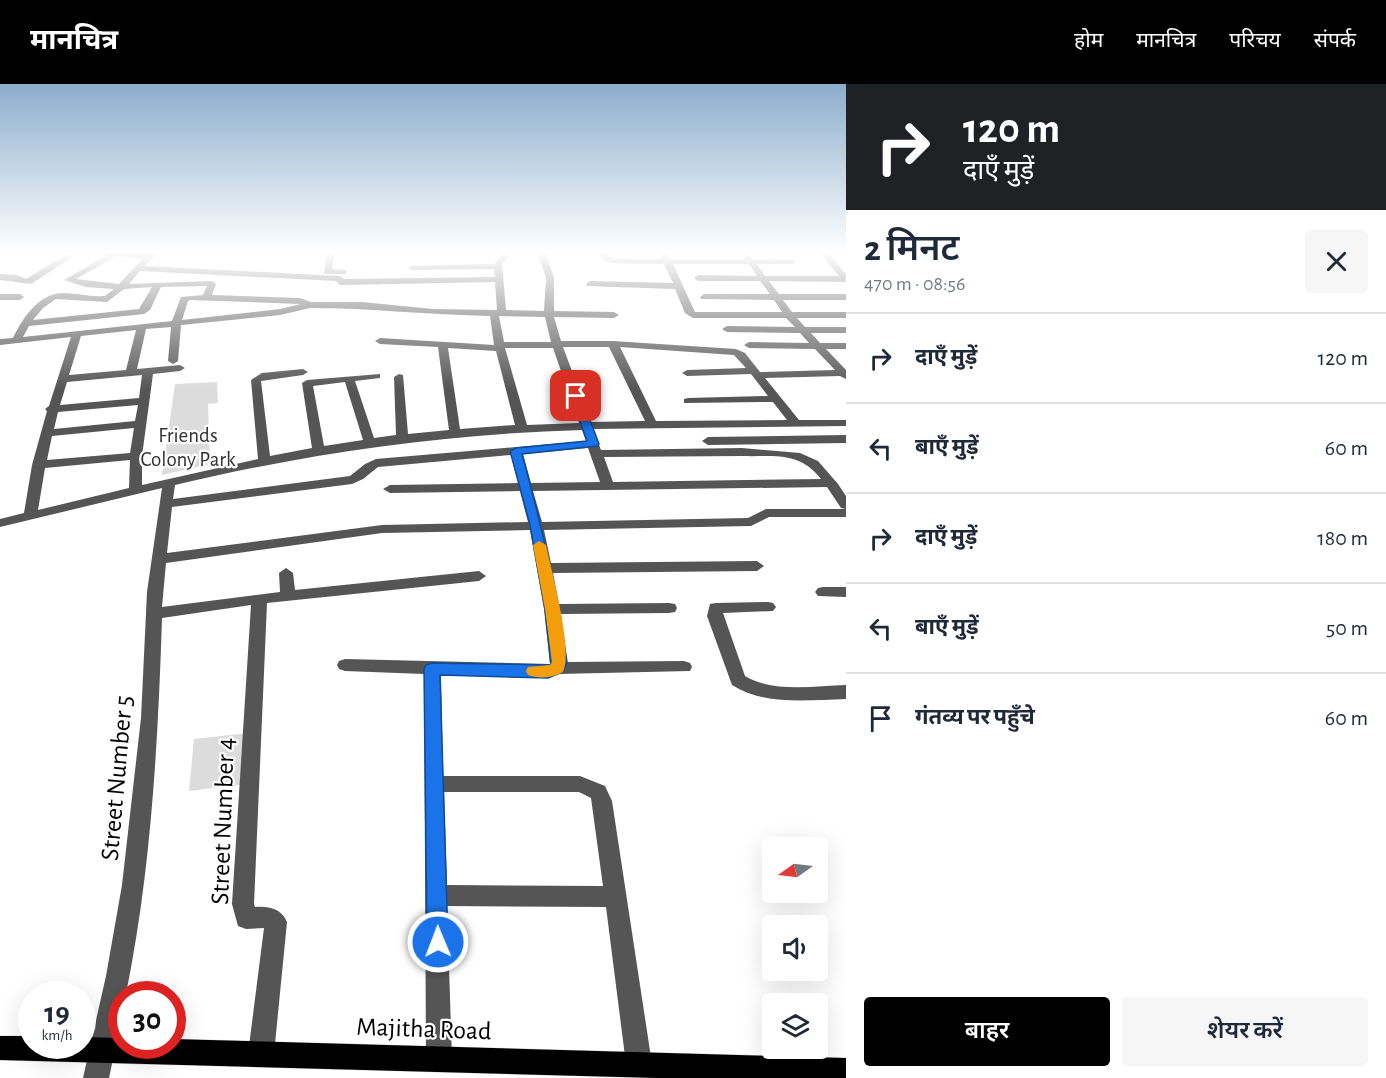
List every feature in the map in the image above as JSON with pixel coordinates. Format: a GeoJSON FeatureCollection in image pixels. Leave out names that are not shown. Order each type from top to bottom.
{"type":"FeatureCollection","features":[{"type":"Feature","properties":{"kind":"main road","name":"Majitha Road"},"geometry":{"type":"LineString","coordinates":[[0,1048],[846,1071]]}},
{"type":"Feature","properties":{"kind":"street"},"geometry":{"type":"LineString","coordinates":[[16,341],[23,324],[54,297]]}},
{"type":"Feature","properties":{"kind":"street"},"geometry":{"type":"LineString","coordinates":[[61,297],[104,300],[108,297]]}},
{"type":"Feature","properties":{"kind":"street"},"geometry":{"type":"LineString","coordinates":[[23,324],[141,312],[145,310],[152,297]]}},
{"type":"Feature","properties":{"kind":"street"},"geometry":{"type":"LineString","coordinates":[[61,379],[148,371],[177,365],[176,324],[185,298],[198,297]]}},
{"type":"Feature","properties":{"kind":"street"},"geometry":{"type":"LineString","coordinates":[[215,297],[297,301],[310,305]]}},
{"type":"Feature","properties":{"kind":"street"},"geometry":{"type":"LineString","coordinates":[[338,305],[339,297]]}},
{"type":"Feature","properties":{"kind":"street"},"geometry":{"type":"LineString","coordinates":[[0,342],[141,329],[287,311],[310,305],[338,305],[382,297]]}},
{"type":"Feature","properties":{"kind":"street"},"geometry":{"type":"LineString","coordinates":[[408,297],[439,312],[614,315]]}},
{"type":"Feature","properties":{"kind":"street"},"geometry":{"type":"LineString","coordinates":[[499,297],[500,346],[522,429]]}},
{"type":"Feature","properties":{"kind":"street"},"geometry":{"type":"LineString","coordinates":[[549,297],[549,314],[557,344],[608,487]]}},
{"type":"Feature","properties":{"kind":"street"},"geometry":{"type":"LineString","coordinates":[[684,297],[693,315],[846,315]]}},
{"type":"Feature","properties":{"kind":"street"},"geometry":{"type":"LineString","coordinates":[[775,297],[802,330],[845,374]]}},
{"type":"Feature","properties":{"kind":"street"},"geometry":{"type":"LineString","coordinates":[[37,310],[83,313]]}},
{"type":"Feature","properties":{"kind":"street"},"geometry":{"type":"LineString","coordinates":[[131,372],[141,329]]}},
{"type":"Feature","properties":{"kind":"street"},"geometry":{"type":"LineString","coordinates":[[728,329],[846,330]]}},
{"type":"Feature","properties":{"kind":"street"},"geometry":{"type":"LineString","coordinates":[[30,516],[38,465],[51,409],[76,336]]}},
{"type":"Feature","properties":{"kind":"street"},"geometry":{"type":"LineString","coordinates":[[380,341],[443,346],[613,344],[732,351],[741,355],[796,423]]}},
{"type":"Feature","properties":{"kind":"street"},"geometry":{"type":"LineString","coordinates":[[613,344],[652,424]]}},
{"type":"Feature","properties":{"kind":"street"},"geometry":{"type":"LineString","coordinates":[[749,345],[846,346]]}},
{"type":"Feature","properties":{"kind":"street"},"geometry":{"type":"LineString","coordinates":[[443,346],[455,433]]}},
{"type":"Feature","properties":{"kind":"street"},"geometry":{"type":"LineString","coordinates":[[136,489],[136,456],[148,371]]}},
{"type":"Feature","properties":{"kind":"street"},"geometry":{"type":"LineString","coordinates":[[264,461],[256,380],[262,376],[303,372]]}},
{"type":"Feature","properties":{"kind":"street"},"geometry":{"type":"LineString","coordinates":[[687,373],[845,374]]}},
{"type":"Feature","properties":{"kind":"street"},"geometry":{"type":"LineString","coordinates":[[320,452],[306,385],[308,382],[376,376]]}},
{"type":"Feature","properties":{"kind":"street"},"geometry":{"type":"LineString","coordinates":[[399,377],[402,438]]}},
{"type":"Feature","properties":{"kind":"street"},"geometry":{"type":"LineString","coordinates":[[349,379],[370,443]]}},
{"type":"Feature","properties":{"kind":"street"},"geometry":{"type":"LineString","coordinates":[[688,401],[776,399]]}},
{"type":"Feature","properties":{"kind":"street"},"geometry":{"type":"LineString","coordinates":[[51,409],[143,401]]}},
{"type":"Feature","properties":{"kind":"street"},"geometry":{"type":"LineString","coordinates":[[0,523],[169,481],[264,461],[402,438],[587,425],[846,423]]}},
{"type":"Feature","properties":{"kind":"street"},"geometry":{"type":"LineString","coordinates":[[45,433],[141,424]]}},
{"type":"Feature","properties":{"kind":"street"},"geometry":{"type":"LineString","coordinates":[[700,424],[711,446]]}},
{"type":"Feature","properties":{"kind":"street"},"geometry":{"type":"LineString","coordinates":[[166,504],[352,480],[360,477],[367,467],[376,463],[516,451],[711,446],[846,439]]}},
{"type":"Feature","properties":{"kind":"street"},"geometry":{"type":"LineString","coordinates":[[711,446],[803,457],[813,464],[846,506]]}},
{"type":"Feature","properties":{"kind":"street"},"geometry":{"type":"LineString","coordinates":[[516,451],[536,525],[552,609],[559,662],[557,668]]}},
{"type":"Feature","properties":{"kind":"street"},"geometry":{"type":"LineString","coordinates":[[38,465],[136,456]]}},
{"type":"Feature","properties":{"kind":"street","name":"Street Number 5"},"geometry":{"type":"LineString","coordinates":[[96,1078],[133,885],[150,718],[159,559],[169,481]]}},
{"type":"Feature","properties":{"kind":"street"},"geometry":{"type":"LineString","coordinates":[[390,489],[525,489],[829,483]]}},
{"type":"Feature","properties":{"kind":"street"},"geometry":{"type":"LineString","coordinates":[[159,559],[382,529],[751,522],[766,513],[846,513]]}},
{"type":"Feature","properties":{"kind":"street"},"geometry":{"type":"LineString","coordinates":[[543,568],[757,566]]}},
{"type":"Feature","properties":{"kind":"street"},"geometry":{"type":"LineString","coordinates":[[286,573],[288,596]]}},
{"type":"Feature","properties":{"kind":"street"},"geometry":{"type":"LineString","coordinates":[[155,614],[259,599],[479,576]]}},
{"type":"Feature","properties":{"kind":"street"},"geometry":{"type":"LineString","coordinates":[[824,592],[846,592]]}},
{"type":"Feature","properties":{"kind":"street","name":"Street Number 4"},"geometry":{"type":"LineString","coordinates":[[259,599],[243,904],[246,918],[267,917],[276,922],[261,1054]]}},
{"type":"Feature","properties":{"kind":"street"},"geometry":{"type":"LineString","coordinates":[[768,607],[716,608],[715,616],[738,680],[746,687],[763,691],[846,692]]}},
{"type":"Feature","properties":{"kind":"street"},"geometry":{"type":"LineString","coordinates":[[552,609],[669,608]]}},
{"type":"Feature","properties":{"kind":"street"},"geometry":{"type":"LineString","coordinates":[[345,664],[548,672],[557,668],[684,667]]}},
{"type":"Feature","properties":{"kind":"street"},"geometry":{"type":"LineString","coordinates":[[432,669],[439,1059]]}},
{"type":"Feature","properties":{"kind":"street"},"geometry":{"type":"LineString","coordinates":[[435,784],[580,784],[598,792],[602,801],[639,1064]]}},
{"type":"Feature","properties":{"kind":"street"},"geometry":{"type":"LineString","coordinates":[[437,895],[616,897]]}},
{"type":"Feature","properties":{"kind":"green space","name":"Friends Colony Park"},"geometry":{"type":"Polygon","coordinates":[[[217,382],[218,403],[208,404],[210,464],[162,475],[175,384],[217,382]]]}},
{"type":"Feature","properties":{"kind":"green space"},"geometry":{"type":"Polygon","coordinates":[[[248,733],[247,784],[189,791],[194,739],[248,733]]]}},
{"type":"Feature","properties":{"kind":"slow traffic"},"geometry":{"type":"LineString","coordinates":[[533,671],[553,671],[559,662],[552,609],[539,545]]}},
{"type":"Feature","properties":{"kind":"route"},"geometry":{"type":"LineString","coordinates":[[438,942],[432,669],[548,672],[557,668],[559,662],[552,609],[536,525],[516,451],[594,444],[576,396]]}}]}
